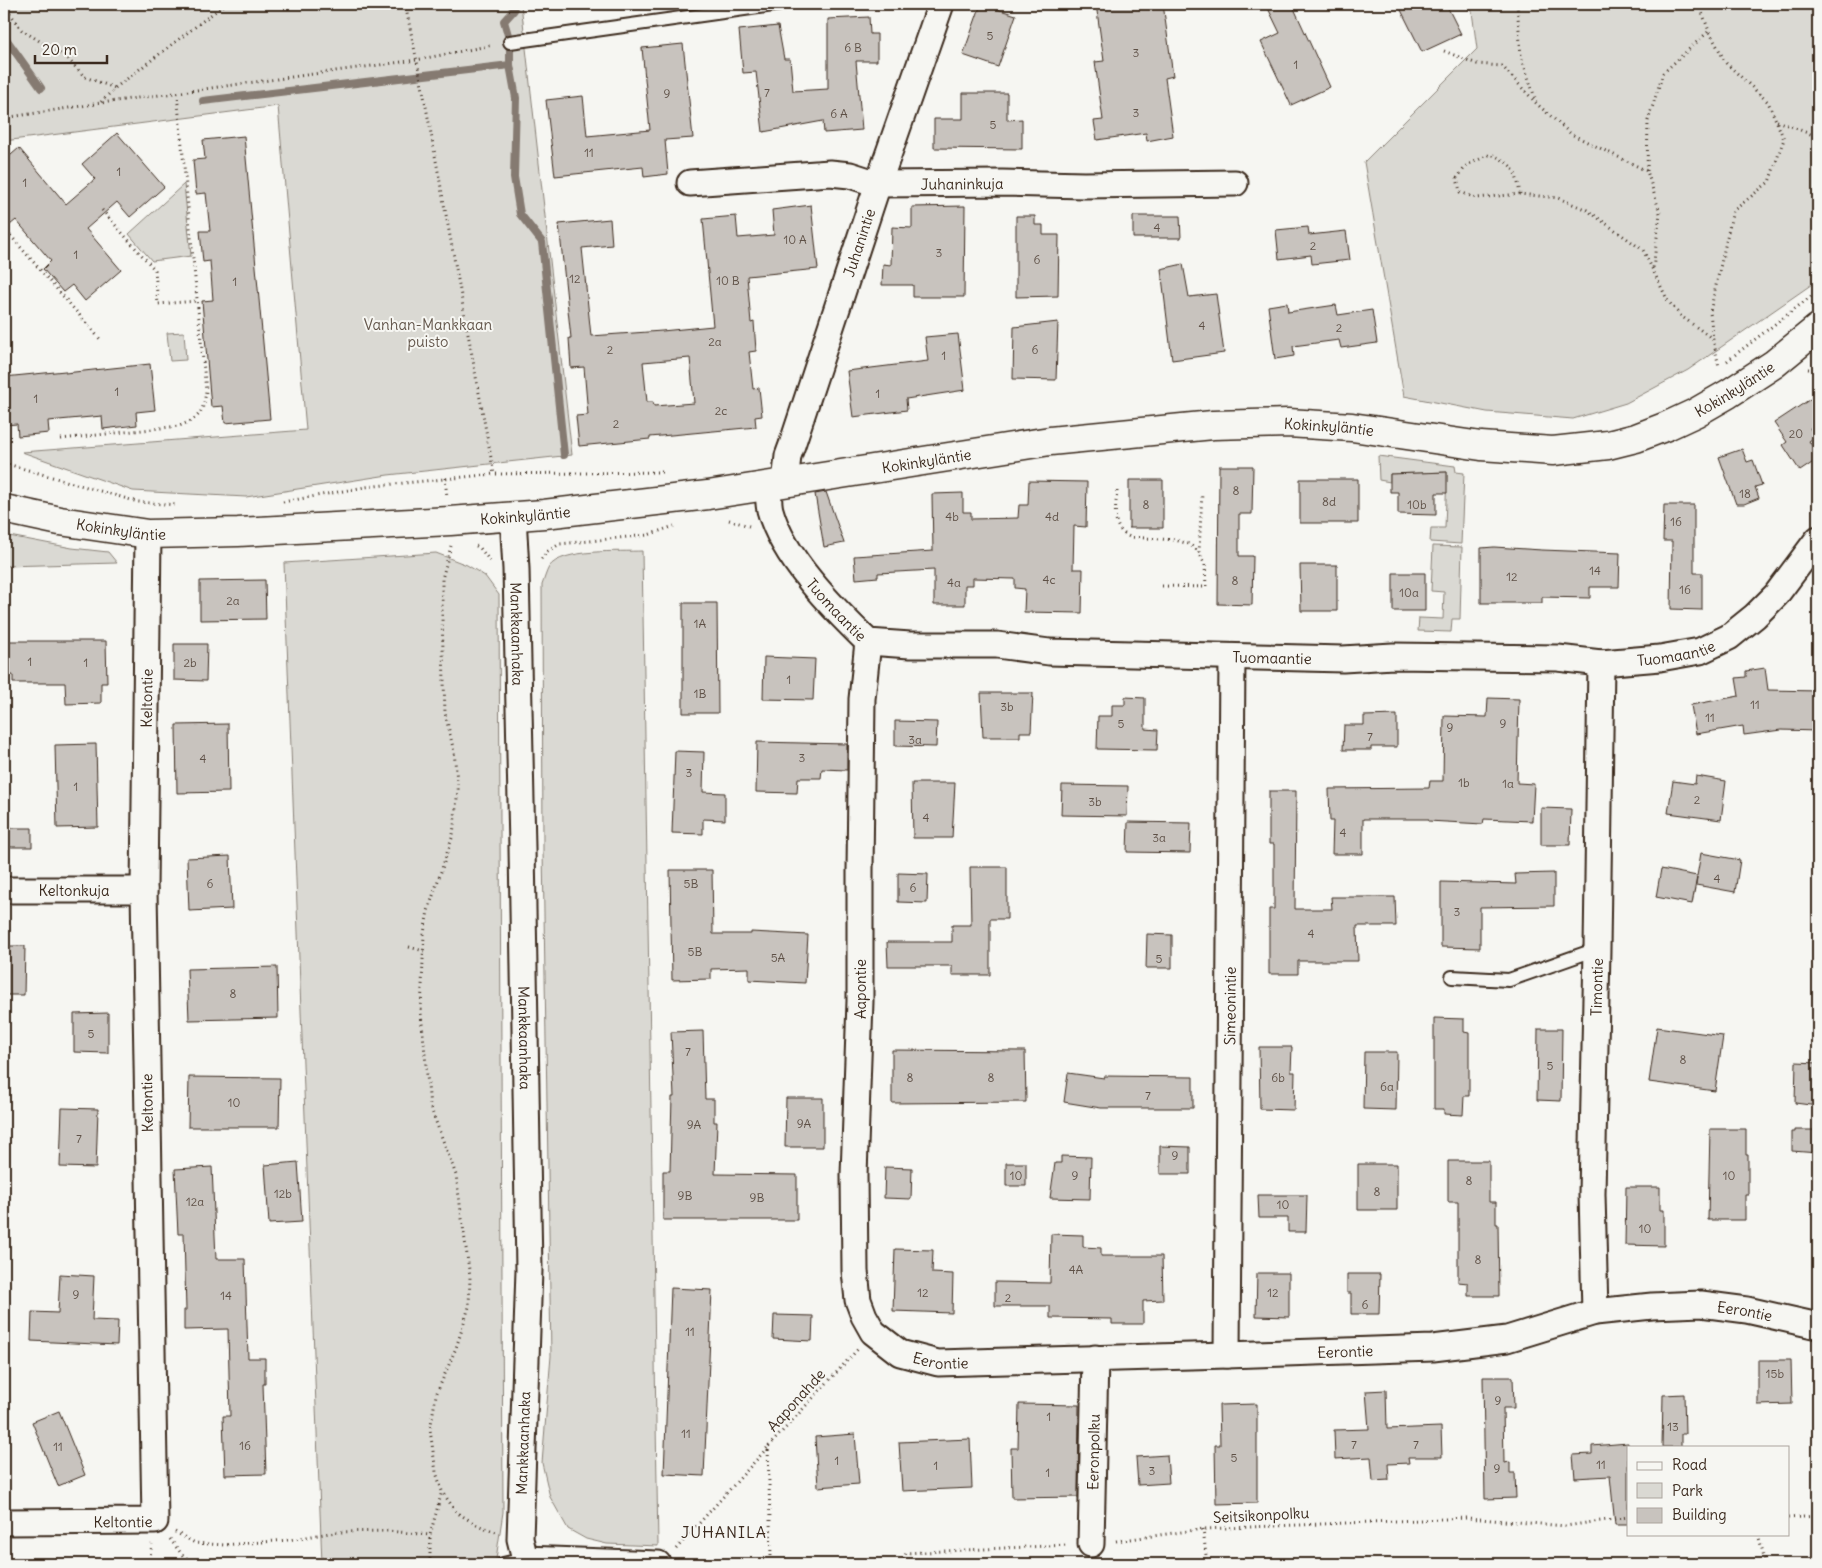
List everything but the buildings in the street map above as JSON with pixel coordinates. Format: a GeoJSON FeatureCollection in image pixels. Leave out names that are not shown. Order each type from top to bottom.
{"type":"FeatureCollection","features":[{"type":"Feature","properties":{"kind":"main road","name":"Kokinkyläntie"},"geometry":{"type":"LineString","coordinates":[[4,509],[60,521],[148,534],[238,532],[513,516],[553,513],[777,485],[1050,441],[1213,425],[1288,424],[1352,426],[1481,446],[1553,451],[1608,445],[1636,438],[1668,426],[1728,394],[1774,364],[1817,331]]}},
{"type":"Feature","properties":{"kind":"street","name":"Juhanintie"},"geometry":{"type":"LineString","coordinates":[[777,485],[878,184],[941,4]]}},
{"type":"Feature","properties":{"kind":"street","name":"Juhaninkuja"},"geometry":{"type":"LineString","coordinates":[[690,183],[830,173],[850,176],[878,184],[1002,183],[1084,186],[1236,183]]}},
{"type":"Feature","properties":{"kind":"street","name":"Tuomaantie"},"geometry":{"type":"LineString","coordinates":[[777,485],[770,508],[777,528],[787,548],[812,582],[841,616],[868,642],[910,645],[996,645],[1049,652],[1343,659],[1393,656],[1558,658],[1600,663],[1660,658],[1700,651],[1729,636],[1755,616],[1776,595],[1818,539]]}},
{"type":"Feature","properties":{"kind":"street","name":"Mankkaanhaka"},"geometry":{"type":"LineString","coordinates":[[513,516],[516,569],[529,1270],[516,1554]]}},
{"type":"Feature","properties":{"kind":"street","name":"Keltontie"},"geometry":{"type":"LineString","coordinates":[[4,1522],[155,1522],[144,890],[148,534]]}},
{"type":"Feature","properties":{"kind":"street","name":"Aapontie"},"geometry":{"type":"LineString","coordinates":[[868,642],[862,699],[860,1001],[854,1175],[855,1271],[858,1300],[873,1332]]}},
{"type":"Feature","properties":{"kind":"street","name":"Simeonintie"},"geometry":{"type":"LineString","coordinates":[[1227,1355],[1232,657]]}},
{"type":"Feature","properties":{"kind":"street","name":"Timontie"},"geometry":{"type":"LineString","coordinates":[[1595,1312],[1592,1194],[1600,663]]}},
{"type":"Feature","properties":{"kind":"street","name":"Keltonkuja"},"geometry":{"type":"LineString","coordinates":[[4,890],[144,890]]}},
{"type":"Feature","properties":{"kind":"street","name":"Eerontie"},"geometry":{"type":"LineString","coordinates":[[873,1332],[900,1353],[938,1363],[1433,1348],[1507,1339],[1595,1312],[1652,1306],[1701,1304],[1747,1310],[1818,1326]]}},
{"type":"Feature","properties":{"kind":"street","name":"Eeronpolku"},"geometry":{"type":"LineString","coordinates":[[1091,1544],[1094,1358]]}},
{"type":"Feature","properties":{"kind":"street"},"geometry":{"type":"LineString","coordinates":[[516,1554],[666,1558]]}},
{"type":"Feature","properties":{"kind":"lane"},"geometry":{"type":"LineString","coordinates":[[510,42],[781,4]]}},
{"type":"Feature","properties":{"kind":"lane"},"geometry":{"type":"LineString","coordinates":[[1452,977],[1509,980],[1597,949]]}},
{"type":"Feature","properties":{"kind":"path"},"geometry":{"type":"LineString","coordinates":[[101,103],[115,88],[224,4]]}},
{"type":"Feature","properties":{"kind":"path"},"geometry":{"type":"LineString","coordinates":[[404,4],[419,69],[494,474]]}},
{"type":"Feature","properties":{"kind":"path"},"geometry":{"type":"LineString","coordinates":[[1517,4],[1521,56],[1537,104]]}},
{"type":"Feature","properties":{"kind":"path"},"geometry":{"type":"LineString","coordinates":[[1699,4],[1709,31],[1726,63],[1768,102],[1784,140],[1769,182],[1733,211],[1710,312],[1719,367]]}},
{"type":"Feature","properties":{"kind":"path"},"geometry":{"type":"LineString","coordinates":[[4,5],[22,30],[68,59],[85,77],[115,88]]}},
{"type":"Feature","properties":{"kind":"path"},"geometry":{"type":"LineString","coordinates":[[1652,270],[1660,213],[1647,171],[1648,121],[1663,73],[1709,31]]}},
{"type":"Feature","properties":{"kind":"path"},"geometry":{"type":"LineString","coordinates":[[4,118],[416,60],[510,42]]}},
{"type":"Feature","properties":{"kind":"path"},"geometry":{"type":"LineString","coordinates":[[1444,51],[1477,64],[1502,66],[1537,104],[1571,134],[1647,171]]}},
{"type":"Feature","properties":{"kind":"path"},"geometry":{"type":"LineString","coordinates":[[61,439],[179,426],[192,421],[201,413],[204,406],[206,391],[177,94]]}},
{"type":"Feature","properties":{"kind":"path"},"geometry":{"type":"LineString","coordinates":[[1776,121],[1818,137]]}},
{"type":"Feature","properties":{"kind":"path"},"geometry":{"type":"LineString","coordinates":[[1520,194],[1518,178],[1508,162],[1491,154],[1467,165],[1457,178],[1460,192],[1476,198],[1520,194],[1558,198],[1587,210],[1643,250],[1668,301],[1681,316],[1713,339]]}},
{"type":"Feature","properties":{"kind":"path"},"geometry":{"type":"LineString","coordinates":[[102,210],[155,270],[158,304],[197,301]]}},
{"type":"Feature","properties":{"kind":"path"},"geometry":{"type":"LineString","coordinates":[[4,228],[100,340]]}},
{"type":"Feature","properties":{"kind":"path"},"geometry":{"type":"LineString","coordinates":[[4,463],[138,502],[178,506]]}},
{"type":"Feature","properties":{"kind":"path"},"geometry":{"type":"LineString","coordinates":[[274,503],[365,487],[494,474],[665,472]]}},
{"type":"Feature","properties":{"kind":"path"},"geometry":{"type":"LineString","coordinates":[[1117,491],[1116,520],[1118,528],[1123,534],[1130,537],[1175,540],[1189,544],[1199,552],[1205,565],[1206,587],[1162,586]]}},
{"type":"Feature","properties":{"kind":"path"},"geometry":{"type":"LineString","coordinates":[[1199,552],[1202,494]]}},
{"type":"Feature","properties":{"kind":"path"},"geometry":{"type":"LineString","coordinates":[[723,520],[732,519],[750,526],[754,530]]}},
{"type":"Feature","properties":{"kind":"path"},"geometry":{"type":"LineString","coordinates":[[516,569],[534,567],[548,551],[560,544],[648,535],[682,523]]}},
{"type":"Feature","properties":{"kind":"path"},"geometry":{"type":"LineString","coordinates":[[452,544],[442,579],[442,618],[445,713],[454,752],[458,789],[453,835],[428,911],[424,933],[421,1013],[430,1106],[456,1174],[470,1277],[469,1307],[456,1348],[436,1395],[430,1430],[436,1472],[442,1491],[456,1512],[516,1554]]}},
{"type":"Feature","properties":{"kind":"path"},"geometry":{"type":"LineString","coordinates":[[409,946],[424,951]]}},
{"type":"Feature","properties":{"kind":"path","name":"Aaponahde"},"geometry":{"type":"LineString","coordinates":[[771,1556],[768,1447],[873,1332]]}},
{"type":"Feature","properties":{"kind":"path"},"geometry":{"type":"LineString","coordinates":[[666,1558],[768,1447]]}},
{"type":"Feature","properties":{"kind":"path"},"geometry":{"type":"LineString","coordinates":[[430,1564],[430,1535],[442,1491]]}},
{"type":"Feature","properties":{"kind":"path","name":"Seitsikonpolku"},"geometry":{"type":"LineString","coordinates":[[902,1564],[906,1554],[1091,1544],[1203,1529],[1467,1518],[1566,1526],[1627,1516]]}},
{"type":"Feature","properties":{"kind":"path"},"geometry":{"type":"LineString","coordinates":[[1790,1518],[1818,1516]]}},
{"type":"Feature","properties":{"kind":"path"},"geometry":{"type":"LineString","coordinates":[[155,1522],[195,1543],[224,1545],[288,1540],[336,1532],[388,1531],[430,1535]]}},
{"type":"Feature","properties":{"kind":"path"},"geometry":{"type":"LineString","coordinates":[[155,1522],[183,1556],[196,1564]]}},
{"type":"Feature","properties":{"kind":"path"},"geometry":{"type":"LineString","coordinates":[[1203,1529],[1207,1564]]}},
{"type":"Feature","properties":{"kind":"path"},"geometry":{"type":"LineString","coordinates":[[1759,1536],[1766,1564]]}},
{"type":"Feature","properties":{"kind":"green space","name":"Vanhan-Mankkaan puisto"},"geometry":{"type":"Polygon","coordinates":[[[4,4],[521,4],[572,455],[388,475],[246,497],[133,491],[22,452],[306,430],[278,106],[4,141],[4,4]]]}},
{"type":"Feature","properties":{"kind":"green space"},"geometry":{"type":"Polygon","coordinates":[[[1471,4],[1818,4],[1818,280],[1688,370],[1626,403],[1573,419],[1487,412],[1404,396],[1364,162],[1477,49],[1471,4]]]}},
{"type":"Feature","properties":{"kind":"green space"},"geometry":{"type":"Polygon","coordinates":[[[184,184],[191,256],[152,261],[129,234],[184,184]]]}},
{"type":"Feature","properties":{"kind":"green space"},"geometry":{"type":"Polygon","coordinates":[[[184,332],[186,360],[170,361],[167,333],[184,332]]]}},
{"type":"Feature","properties":{"kind":"green space"},"geometry":{"type":"Polygon","coordinates":[[[1378,456],[1455,466],[1456,472],[1464,473],[1461,544],[1430,542],[1431,528],[1445,528],[1447,472],[1390,474],[1390,482],[1379,480],[1378,456]]]}},
{"type":"Feature","properties":{"kind":"green space"},"geometry":{"type":"Polygon","coordinates":[[[4,535],[72,548],[108,552],[117,563],[4,566],[4,535]]]}},
{"type":"Feature","properties":{"kind":"green space"},"geometry":{"type":"Polygon","coordinates":[[[1433,546],[1462,547],[1460,619],[1452,619],[1451,632],[1418,631],[1419,618],[1443,619],[1444,592],[1431,591],[1433,546]]]}},
{"type":"Feature","properties":{"kind":"green space"},"geometry":{"type":"Polygon","coordinates":[[[642,551],[658,1546],[607,1544],[586,1539],[568,1529],[550,1497],[542,1463],[551,1356],[543,850],[542,585],[549,567],[556,561],[566,557],[593,552],[642,551]]]}},
{"type":"Feature","properties":{"kind":"green space"},"geometry":{"type":"Polygon","coordinates":[[[436,553],[467,565],[485,576],[499,595],[503,1512],[496,1559],[491,1564],[322,1564],[284,563],[436,553]]]}},
{"type":"Feature","properties":{"kind":"waterway"},"geometry":{"type":"LineString","coordinates":[[511,4],[514,10],[504,21],[510,42],[510,65],[516,98],[514,177],[520,214],[542,242],[564,455]]}},
{"type":"Feature","properties":{"kind":"waterway"},"geometry":{"type":"LineString","coordinates":[[4,36],[41,88]]}},
{"type":"Feature","properties":{"kind":"waterway"},"geometry":{"type":"LineString","coordinates":[[203,101],[510,65]]}},
{"type":"Feature","properties":{"kind":"district","name":"JUHANILA"},"geometry":{"type":"Point","coordinates":[724,1532]}}]}
